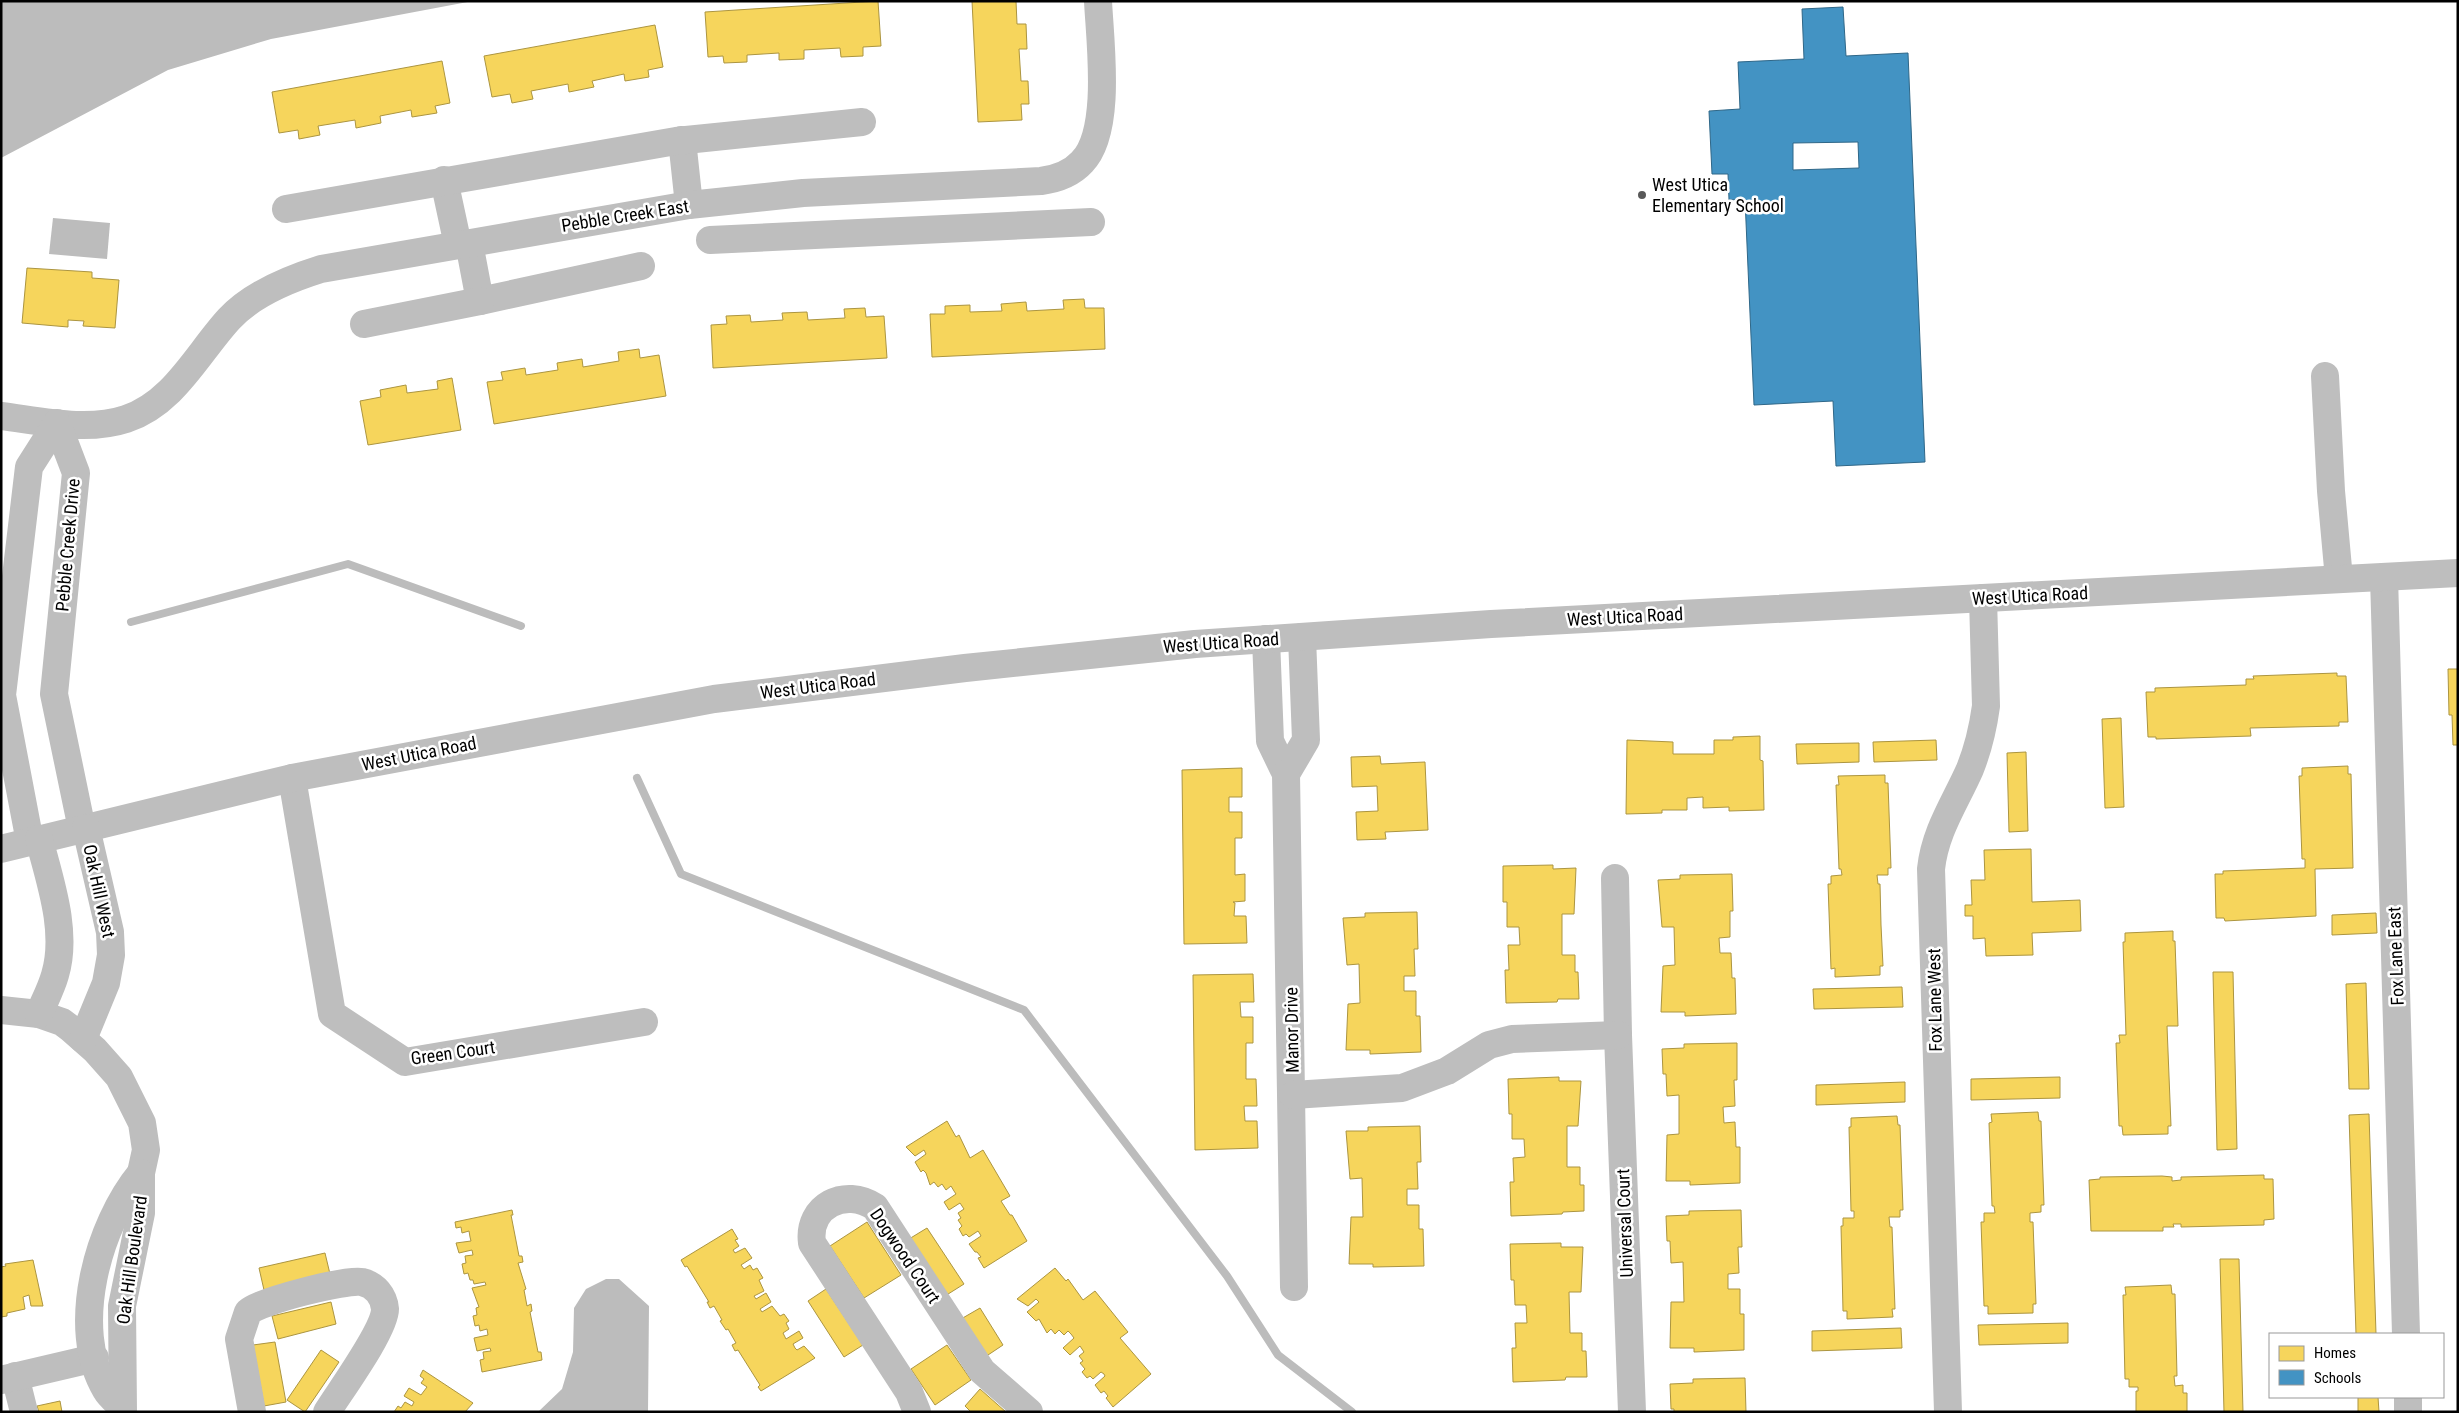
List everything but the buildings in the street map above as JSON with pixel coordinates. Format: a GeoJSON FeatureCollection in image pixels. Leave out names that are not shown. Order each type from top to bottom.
{"type":"FeatureCollection","features":[{"type":"Feature","properties":{"kind":"street","name":"Pebble Creek East"},"geometry":{"type":"LineString","coordinates":[[1,416],[58,423],[114,422],[137,414],[172,389],[229,319],[240,309],[267,291],[302,275],[321,269],[689,205],[803,193],[1041,181],[1062,176],[1082,162],[1095,142],[1100,121],[1098,1]]}},
{"type":"Feature","properties":{"kind":"street"},"geometry":{"type":"LineString","coordinates":[[286,209],[682,140],[862,122]]}},
{"type":"Feature","properties":{"kind":"street"},"geometry":{"type":"LineString","coordinates":[[682,140],[689,205]]}},
{"type":"Feature","properties":{"kind":"street"},"geometry":{"type":"LineString","coordinates":[[444,180],[480,301]]}},
{"type":"Feature","properties":{"kind":"street"},"geometry":{"type":"LineString","coordinates":[[903,189],[905,230]]}},
{"type":"Feature","properties":{"kind":"street"},"geometry":{"type":"LineString","coordinates":[[710,240],[1091,222]]}},
{"type":"Feature","properties":{"kind":"street"},"geometry":{"type":"LineString","coordinates":[[364,324],[641,266]]}},
{"type":"Feature","properties":{"kind":"street"},"geometry":{"type":"LineString","coordinates":[[2325,376],[2331,491],[2339,579]]}},
{"type":"Feature","properties":{"kind":"street"},"geometry":{"type":"LineString","coordinates":[[1,1010],[39,1014],[55,975],[59,942],[51,885],[34,841],[2,695],[29,467],[58,423]]}},
{"type":"Feature","properties":{"kind":"street","name":"Pebble Creek Drive"},"geometry":{"type":"LineString","coordinates":[[58,423],[76,473],[54,694],[84,828]]}},
{"type":"Feature","properties":{"kind":"street","name":"West Utica Road"},"geometry":{"type":"LineString","coordinates":[[1,849],[292,778],[714,700],[965,668],[1195,644],[1510,623],[2458,573]]}},
{"type":"Feature","properties":{"kind":"street","name":"Fox Lane East"},"geometry":{"type":"LineString","coordinates":[[2384,577],[2406,1333]]}},
{"type":"Feature","properties":{"kind":"street","name":"Fox Lane West"},"geometry":{"type":"LineString","coordinates":[[1948,1412],[1931,869],[1936,840],[1969,771],[1984,723],[1986,706],[1982,598]]}},
{"type":"Feature","properties":{"kind":"street"},"geometry":{"type":"LineString","coordinates":[[1286,774],[1306,740],[1302,637]]}},
{"type":"Feature","properties":{"kind":"street","name":"Manor Drive"},"geometry":{"type":"LineString","coordinates":[[1266,639],[1270,741],[1286,774],[1293,1095],[1294,1287]]}},
{"type":"Feature","properties":{"kind":"street","name":"Green Court"},"geometry":{"type":"LineString","coordinates":[[292,778],[332,1014],[405,1062],[644,1022]]}},
{"type":"Feature","properties":{"kind":"street","name":"Oak Hill West"},"geometry":{"type":"LineString","coordinates":[[83,1039],[106,983],[111,955],[110,932],[84,828]]}},
{"type":"Feature","properties":{"kind":"street","name":"Universal Court"},"geometry":{"type":"LineString","coordinates":[[1615,878],[1618,1035],[1632,1412]]}},
{"type":"Feature","properties":{"kind":"street","name":"Oak Hill Boulevard"},"geometry":{"type":"LineString","coordinates":[[39,1014],[62,1022],[83,1039],[119,1077],[142,1123],[146,1150],[141,1173],[142,1194],[138,1233],[128,1271],[122,1306],[124,1392],[122,1410]]}},
{"type":"Feature","properties":{"kind":"street"},"geometry":{"type":"LineString","coordinates":[[1293,1095],[1402,1088],[1447,1071],[1490,1045],[1512,1039],[1618,1035]]}},
{"type":"Feature","properties":{"kind":"street","name":"Oak Hill Boulevard"},"geometry":{"type":"LineString","coordinates":[[122,1410],[106,1392],[95,1358],[90,1325],[92,1289],[100,1249],[111,1220],[128,1190],[141,1173]]}},
{"type":"Feature","properties":{"kind":"street","name":"Dogwood Court"},"geometry":{"type":"LineString","coordinates":[[917,1412],[905,1386],[812,1244],[811,1233],[814,1220],[829,1204],[841,1200],[854,1199],[865,1200],[874,1207],[982,1371],[1029,1412]]}},
{"type":"Feature","properties":{"kind":"street"},"geometry":{"type":"LineString","coordinates":[[252,1412],[239,1340],[248,1312],[264,1303],[335,1285],[361,1282],[375,1288],[383,1298],[383,1322],[327,1412]]}},
{"type":"Feature","properties":{"kind":"street"},"geometry":{"type":"LineString","coordinates":[[24,1412],[8,1378],[95,1358]]}},
{"type":"Feature","properties":{"kind":"street"},"geometry":{"type":"LineString","coordinates":[[2408,1398],[2408,1412]]}},
{"type":"Feature","properties":{"kind":"shaded area"},"geometry":{"type":"Polygon","coordinates":[[[1,1],[473,1],[271,39],[168,70],[1,158],[1,1]]]}},
{"type":"Feature","properties":{"kind":"shaded area"},"geometry":{"type":"Polygon","coordinates":[[[53,218],[110,223],[107,259],[49,254],[53,218]]]}},
{"type":"Feature","properties":{"kind":"shaded area"},"geometry":{"type":"Polygon","coordinates":[[[606,1279],[619,1279],[649,1306],[648,1412],[538,1412],[562,1389],[573,1352],[574,1308],[586,1289],[606,1279]]]}},
{"type":"Feature","properties":{"kind":"waterway"},"geometry":{"type":"LineString","coordinates":[[131,622],[348,564],[521,626]]}},
{"type":"Feature","properties":{"kind":"waterway"},"geometry":{"type":"LineString","coordinates":[[637,778],[681,874],[1024,1010],[1227,1276],[1278,1355],[1352,1412]]}},
{"type":"Feature","properties":{"kind":"place","name":"West Utica Elementary School"},"geometry":{"type":"Point","coordinates":[1642,195]}}]}
